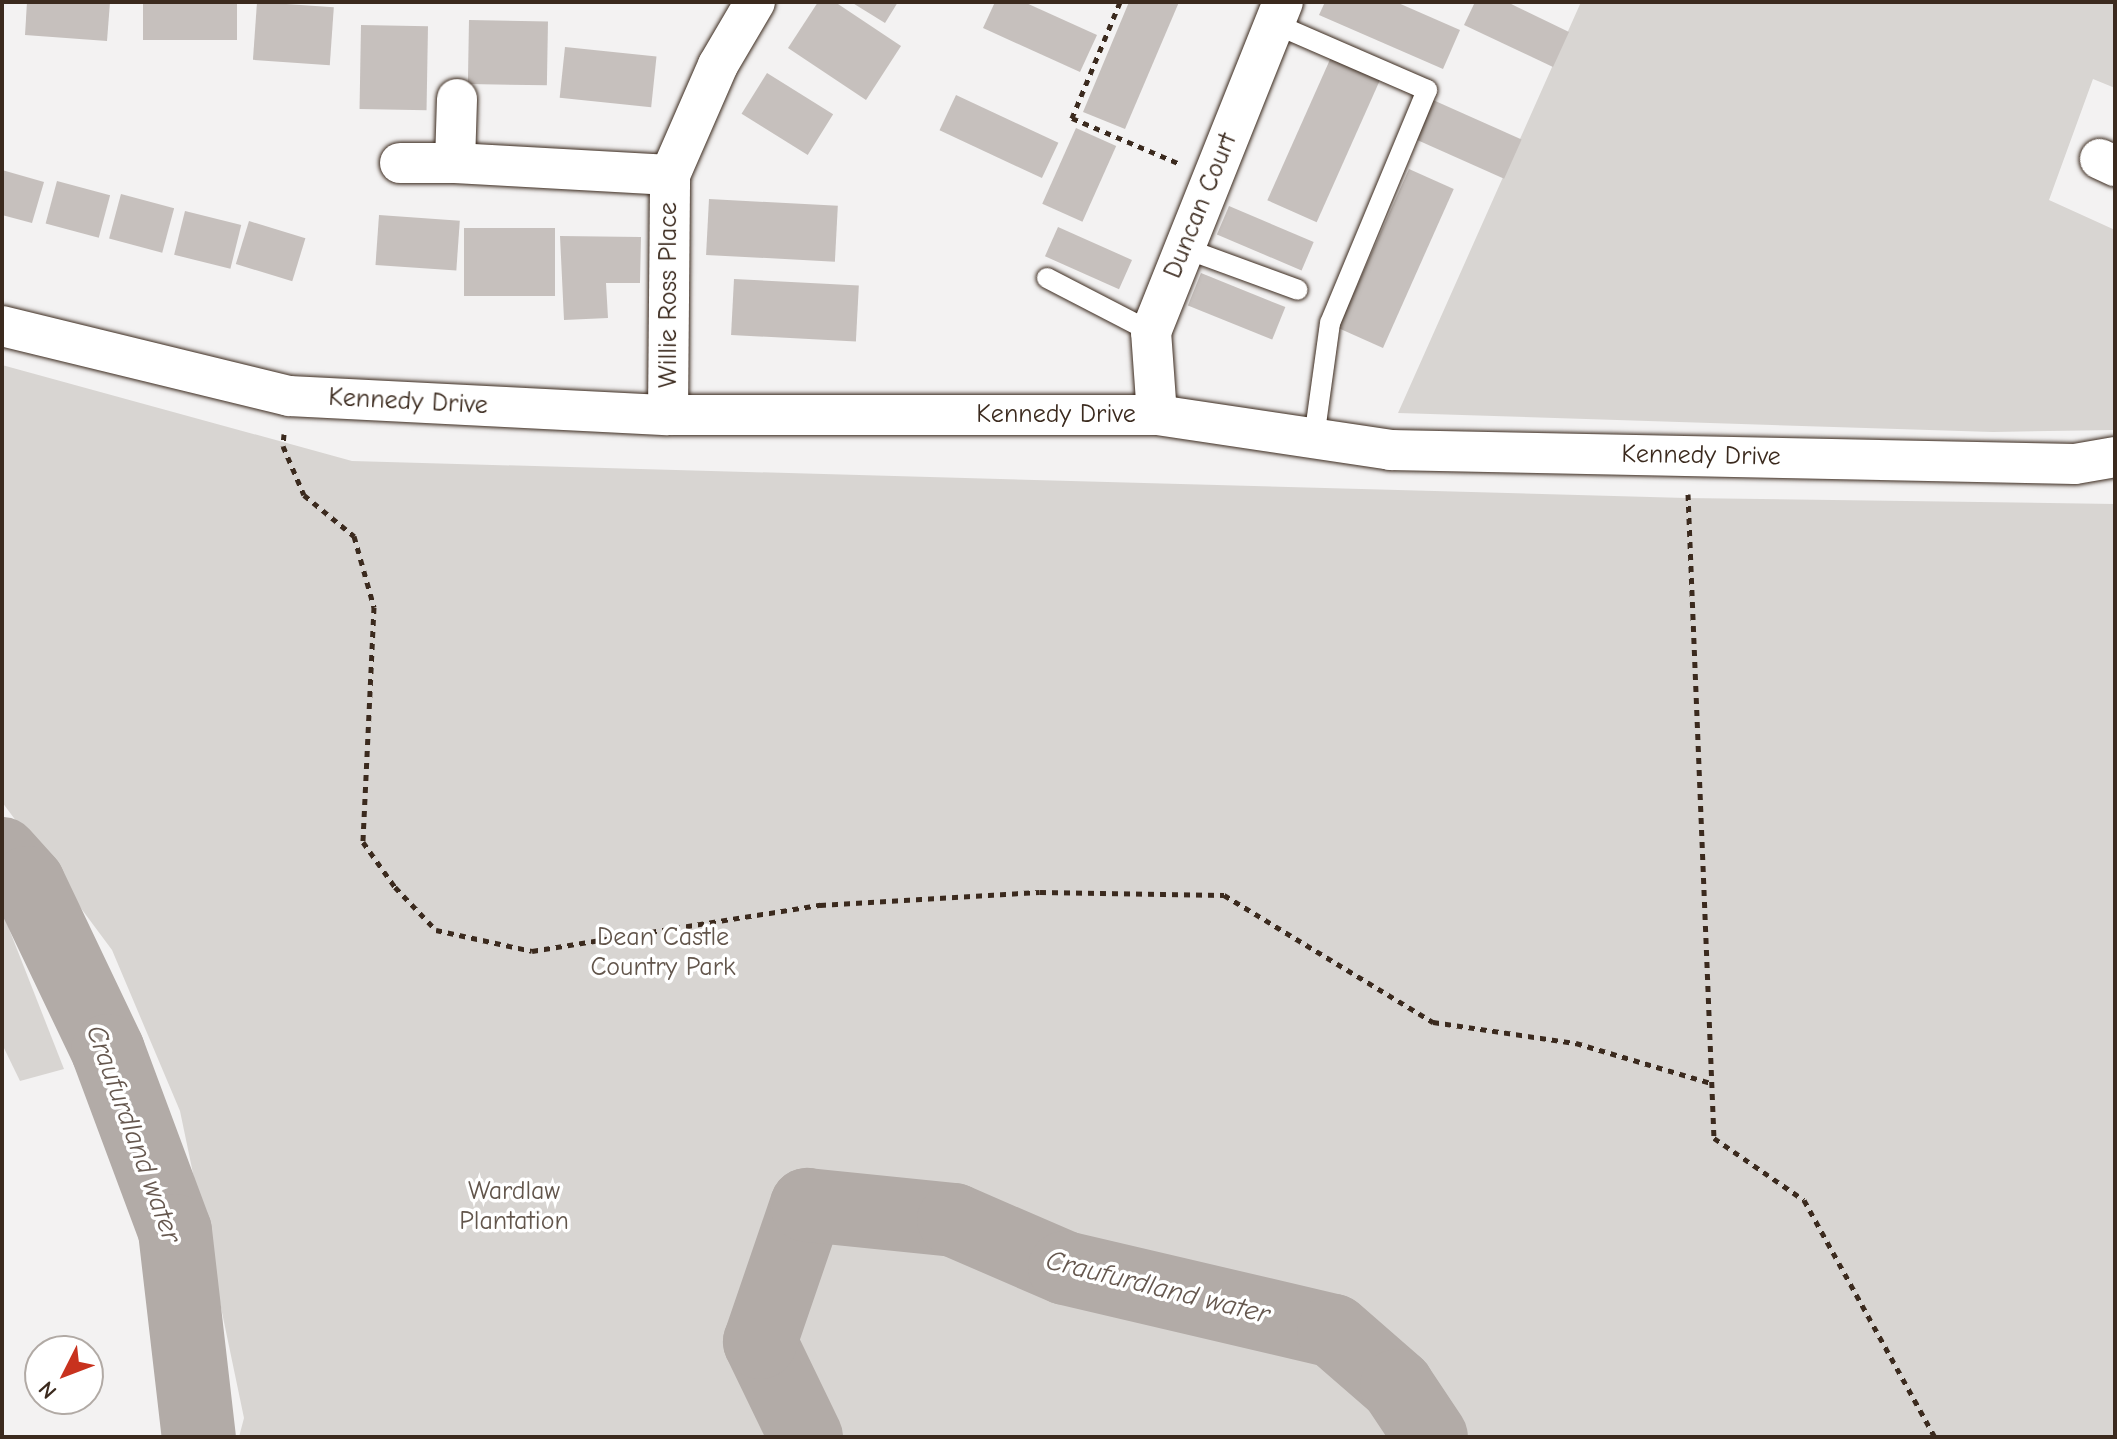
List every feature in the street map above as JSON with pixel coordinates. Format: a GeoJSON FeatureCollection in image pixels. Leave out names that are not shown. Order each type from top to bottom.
{"type":"FeatureCollection","features":[{"type":"Feature","properties":{"kind":"street","name":"Willie Ross Place"},"geometry":{"type":"LineString","coordinates":[[668,415],[670,175],[718,65],[755,2]]}},
{"type":"Feature","properties":{"kind":"street","name":"Duncan Court"},"geometry":{"type":"LineString","coordinates":[[1157,415],[1151,332],[1278,12]]}},
{"type":"Feature","properties":{"kind":"street"},"geometry":{"type":"LineString","coordinates":[[455,163],[457,99]]}},
{"type":"Feature","properties":{"kind":"street","name":"Willie Ross Place"},"geometry":{"type":"LineString","coordinates":[[400,163],[455,163],[670,175]]}},
{"type":"Feature","properties":{"kind":"street","name":"Kennedy Drive"},"geometry":{"type":"LineString","coordinates":[[2,326],[289,396],[668,415],[1157,415],[1390,450],[2075,464],[2115,457]]}},
{"type":"Feature","properties":{"kind":"lane"},"geometry":{"type":"LineString","coordinates":[[1278,12],[1427,90],[1330,323],[1314,439]]}},
{"type":"Feature","properties":{"kind":"lane"},"geometry":{"type":"LineString","coordinates":[[1184,248],[1298,290]]}},
{"type":"Feature","properties":{"kind":"lane"},"geometry":{"type":"LineString","coordinates":[[1047,278],[1151,332]]}},
{"type":"Feature","properties":{"kind":"path"},"geometry":{"type":"LineString","coordinates":[[1120,2],[1072,118],[1212,178]]}},
{"type":"Feature","properties":{"kind":"path"},"geometry":{"type":"LineString","coordinates":[[289,396],[283,446],[304,495],[354,536],[374,607],[363,842],[395,887],[436,930],[532,951],[820,905],[1040,892],[1224,895],[1433,1022],[1576,1043],[1711,1083]]}},
{"type":"Feature","properties":{"kind":"path"},"geometry":{"type":"LineString","coordinates":[[1703,456],[1686,498],[1714,1138],[1804,1200],[1935,1437]]}},
{"type":"Feature","properties":{"kind":"green space"},"geometry":{"type":"Polygon","coordinates":[[[1581,2],[2115,2],[2115,88],[2093,79],[2049,200],[2115,230],[2115,430],[1993,432],[1398,413],[1581,2]]]}},
{"type":"Feature","properties":{"kind":"green space","name":"Dean Castle Country Park"},"geometry":{"type":"Polygon","coordinates":[[[2,365],[352,461],[1686,498],[2115,504],[2115,1437],[239,1437],[244,1418],[180,1111],[112,950],[2,802],[2,365]]]}},
{"type":"Feature","properties":{"kind":"green space"},"geometry":{"type":"Polygon","coordinates":[[[2,911],[64,1069],[20,1081],[2,1044],[2,911]]]}},
{"type":"Feature","properties":{"kind":"building"},"geometry":{"type":"Polygon","coordinates":[[[27,2],[110,2],[107,41],[25,35],[27,2]]]}},
{"type":"Feature","properties":{"kind":"building"},"geometry":{"type":"Polygon","coordinates":[[[143,2],[237,2],[237,40],[143,40],[143,2]]]}},
{"type":"Feature","properties":{"kind":"building"},"geometry":{"type":"Polygon","coordinates":[[[257,2],[334,7],[330,65],[253,60],[257,2]]]}},
{"type":"Feature","properties":{"kind":"building"},"geometry":{"type":"Polygon","coordinates":[[[818,2],[835,2],[901,46],[866,100],[788,48],[818,2]]]}},
{"type":"Feature","properties":{"kind":"building"},"geometry":{"type":"Polygon","coordinates":[[[851,2],[898,2],[885,23],[851,2]]]}},
{"type":"Feature","properties":{"kind":"building"},"geometry":{"type":"Polygon","coordinates":[[[995,2],[1024,2],[1097,35],[1080,72],[983,28],[995,2]]]}},
{"type":"Feature","properties":{"kind":"building"},"geometry":{"type":"Polygon","coordinates":[[[1129,2],[1179,2],[1125,129],[1083,112],[1129,2]]]}},
{"type":"Feature","properties":{"kind":"building"},"geometry":{"type":"Polygon","coordinates":[[[1325,2],[1396,2],[1460,30],[1443,69],[1319,15],[1325,2]]]}},
{"type":"Feature","properties":{"kind":"building"},"geometry":{"type":"Polygon","coordinates":[[[1475,2],[1507,2],[1569,32],[1553,67],[1464,25],[1475,2]]]}},
{"type":"Feature","properties":{"kind":"building"},"geometry":{"type":"Polygon","coordinates":[[[469,20],[548,21],[547,85],[468,84],[469,20]]]}},
{"type":"Feature","properties":{"kind":"building"},"geometry":{"type":"Polygon","coordinates":[[[361,25],[428,26],[427,110],[360,109],[361,25]]]}},
{"type":"Feature","properties":{"kind":"building"},"geometry":{"type":"Polygon","coordinates":[[[565,47],[656,57],[651,107],[560,98],[565,47]]]}},
{"type":"Feature","properties":{"kind":"building"},"geometry":{"type":"Polygon","coordinates":[[[1332,55],[1381,77],[1317,222],[1267,200],[1332,55]]]}},
{"type":"Feature","properties":{"kind":"building"},"geometry":{"type":"Polygon","coordinates":[[[767,73],[833,114],[808,155],[742,114],[767,73]]]}},
{"type":"Feature","properties":{"kind":"building"},"geometry":{"type":"Polygon","coordinates":[[[956,95],[1058,143],[1042,178],[940,130],[956,95]]]}},
{"type":"Feature","properties":{"kind":"building"},"geometry":{"type":"Polygon","coordinates":[[[1433,100],[1522,139],[1504,179],[1416,139],[1433,100]]]}},
{"type":"Feature","properties":{"kind":"building"},"geometry":{"type":"Polygon","coordinates":[[[1076,128],[1116,146],[1082,222],[1042,204],[1076,128]]]}},
{"type":"Feature","properties":{"kind":"building"},"geometry":{"type":"Polygon","coordinates":[[[1409,169],[1454,189],[1383,348],[1338,328],[1409,169]]]}},
{"type":"Feature","properties":{"kind":"building"},"geometry":{"type":"Polygon","coordinates":[[[2,170],[44,182],[32,223],[2,215],[2,170]]]}},
{"type":"Feature","properties":{"kind":"building"},"geometry":{"type":"Polygon","coordinates":[[[57,181],[110,195],[99,238],[46,224],[57,181]]]}},
{"type":"Feature","properties":{"kind":"building"},"geometry":{"type":"Polygon","coordinates":[[[121,194],[174,208],[162,253],[109,238],[121,194]]]}},
{"type":"Feature","properties":{"kind":"building"},"geometry":{"type":"Polygon","coordinates":[[[709,199],[838,206],[835,262],[706,255],[709,199]]]}},
{"type":"Feature","properties":{"kind":"building"},"geometry":{"type":"Polygon","coordinates":[[[1229,206],[1314,242],[1302,270],[1217,235],[1229,206]]]}},
{"type":"Feature","properties":{"kind":"building"},"geometry":{"type":"Polygon","coordinates":[[[185,211],[241,225],[230,269],[174,255],[185,211]]]}},
{"type":"Feature","properties":{"kind":"building"},"geometry":{"type":"Polygon","coordinates":[[[379,215],[460,221],[456,271],[376,265],[379,215]]]}},
{"type":"Feature","properties":{"kind":"building"},"geometry":{"type":"Polygon","coordinates":[[[249,221],[305,238],[292,281],[236,264],[249,221]]]}},
{"type":"Feature","properties":{"kind":"building"},"geometry":{"type":"Polygon","coordinates":[[[1058,227],[1132,260],[1119,289],[1045,256],[1058,227]]]}},
{"type":"Feature","properties":{"kind":"building"},"geometry":{"type":"Polygon","coordinates":[[[464,228],[555,228],[555,296],[464,296],[464,228]]]}},
{"type":"Feature","properties":{"kind":"building"},"geometry":{"type":"Polygon","coordinates":[[[560,236],[641,237],[640,283],[606,283],[608,318],[564,320],[560,236]]]}},
{"type":"Feature","properties":{"kind":"building"},"geometry":{"type":"Polygon","coordinates":[[[1201,273],[1285,307],[1272,340],[1188,305],[1201,273]]]}},
{"type":"Feature","properties":{"kind":"building"},"geometry":{"type":"Polygon","coordinates":[[[734,279],[859,286],[856,341],[731,335],[734,279]]]}},
{"type":"Feature","properties":{"kind":"waterway","name":"Craufurdland water"},"geometry":{"type":"LineString","coordinates":[[2,854],[28,883],[108,1051],[175,1231],[199,1437]]}},
{"type":"Feature","properties":{"kind":"waterway","name":"Craufurdland water"},"geometry":{"type":"LineString","coordinates":[[806,1437],[760,1342],[807,1205],[954,1220],[1065,1268],[1334,1331],[1397,1386],[1431,1437]]}},
{"type":"Feature","properties":{"kind":"park label","name":"Wardlaw Plantation"},"geometry":{"type":"Point","coordinates":[514,1207]}}]}
